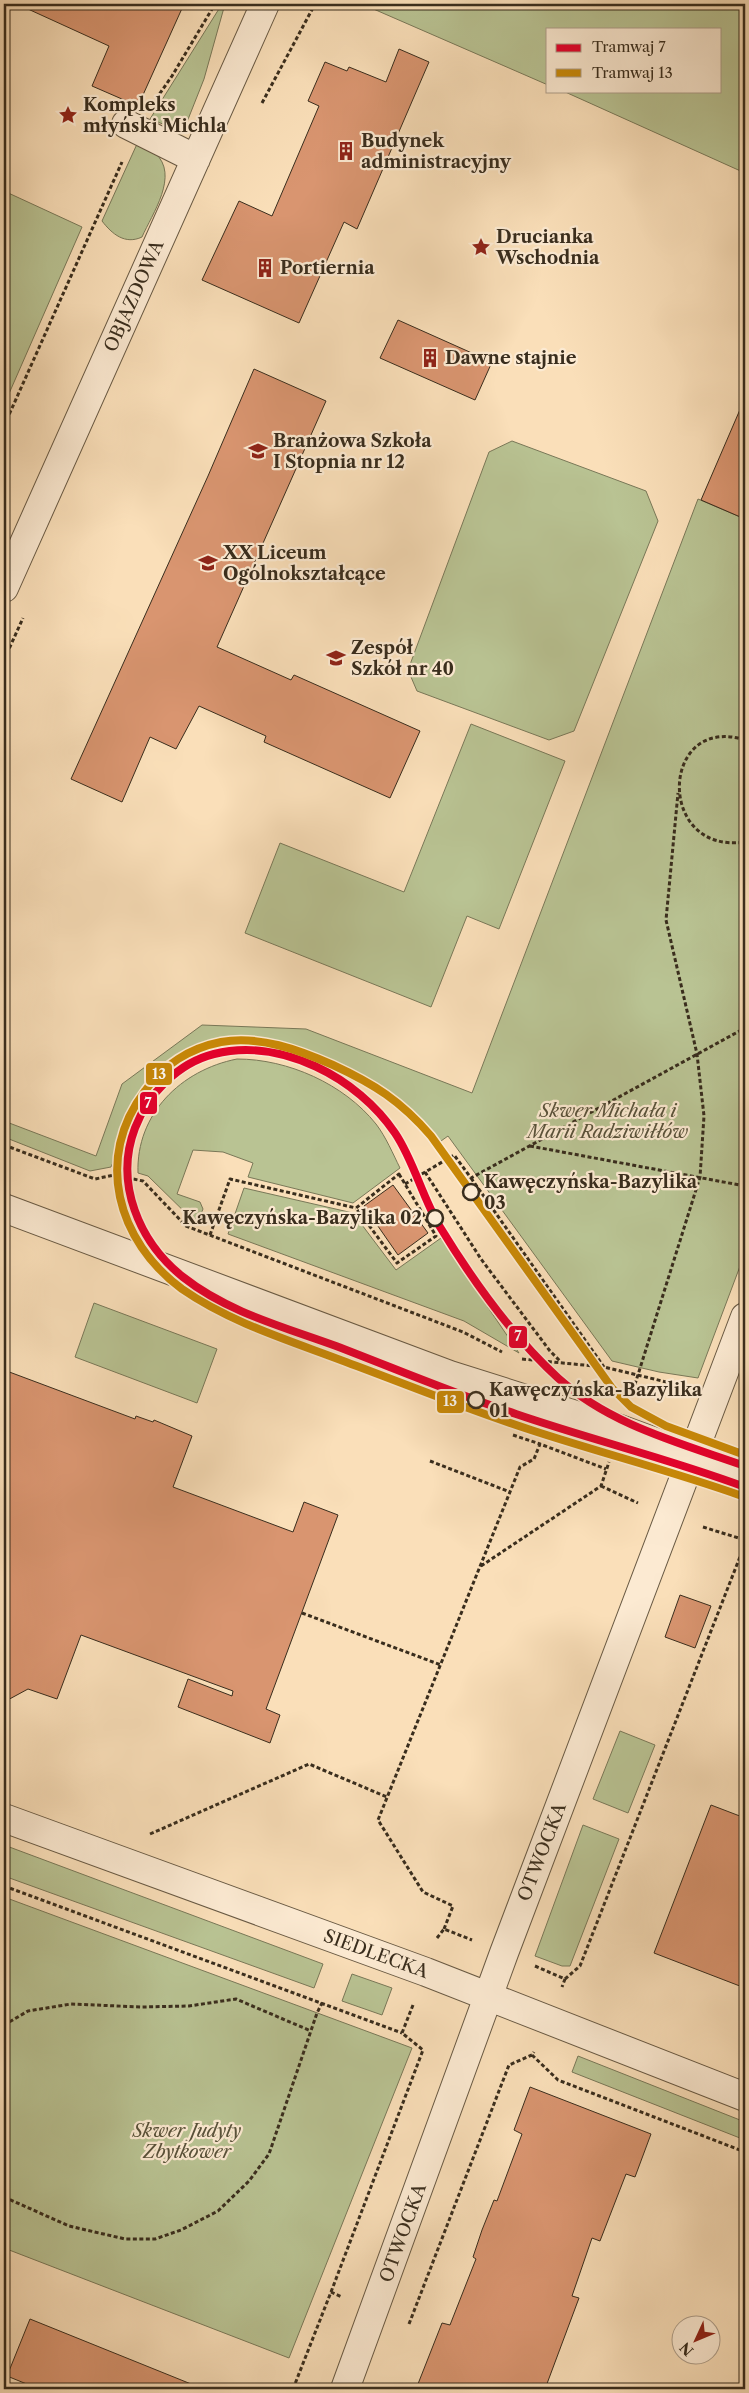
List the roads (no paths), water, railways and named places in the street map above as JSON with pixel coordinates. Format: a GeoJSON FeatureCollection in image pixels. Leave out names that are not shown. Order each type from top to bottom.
{"type":"FeatureCollection","features":[{"type":"Feature","properties":{"kind":"street","name":"OBJAZDOWA"},"geometry":{"type":"LineString","coordinates":[[4,588],[265,4]]}},
{"type":"Feature","properties":{"kind":"street"},"geometry":{"type":"LineString","coordinates":[[132,126],[196,159]]}},
{"type":"Feature","properties":{"kind":"street"},"geometry":{"type":"LineString","coordinates":[[4,1208],[450,1375],[620,1429],[745,1474]]}},
{"type":"Feature","properties":{"kind":"street","name":"OTWOCKA"},"geometry":{"type":"LineString","coordinates":[[344,2389],[658,1545],[694,1455],[745,1317]]}},
{"type":"Feature","properties":{"kind":"street","name":"SIEDLECKA"},"geometry":{"type":"LineString","coordinates":[[4,1818],[426,1972],[745,2098]]}},
{"type":"Feature","properties":{"kind":"tram line","name":"13"},"geometry":{"type":"LineString","coordinates":[[742,1496],[485,1414],[241,1322],[201,1301],[182,1289],[160,1269],[142,1247],[128,1223],[120,1197],[117,1170],[120,1143],[129,1117],[145,1091],[160,1073],[188,1053],[221,1042],[235,1040],[278,1045],[320,1059],[361,1079],[398,1103],[431,1136],[612,1388],[631,1407],[666,1426],[745,1455]]}},
{"type":"Feature","properties":{"kind":"tram line","name":"7"},"geometry":{"type":"LineString","coordinates":[[745,1466],[647,1431],[623,1420],[578,1394],[558,1378],[509,1326],[466,1267],[440,1227],[428,1204],[408,1155],[395,1133],[361,1095],[339,1079],[316,1066],[291,1057],[265,1051],[239,1050],[214,1054],[188,1065],[166,1082],[148,1103],[135,1128],[129,1149],[127,1170],[129,1190],[143,1229],[154,1247],[167,1263],[200,1289],[218,1300],[256,1317],[471,1398],[745,1487]]}},
{"type":"Feature","properties":{"kind":"place","name":"Kompleks młyński Michla"},"geometry":{"type":"Point","coordinates":[68,115]}},
{"type":"Feature","properties":{"kind":"place","name":"Budynek administracyjny"},"geometry":{"type":"Point","coordinates":[346,151]}},
{"type":"Feature","properties":{"kind":"place","name":"Drucianka Wschodnia"},"geometry":{"type":"Point","coordinates":[481,247]}},
{"type":"Feature","properties":{"kind":"place","name":"Portiernia"},"geometry":{"type":"Point","coordinates":[265,268]}},
{"type":"Feature","properties":{"kind":"place","name":"Dawne stajnie"},"geometry":{"type":"Point","coordinates":[430,358]}},
{"type":"Feature","properties":{"kind":"place","name":"Branżowa Szkoła I Stopnia nr 12"},"geometry":{"type":"Point","coordinates":[258,451]}},
{"type":"Feature","properties":{"kind":"place","name":"XX Liceum Ogólnokształcące"},"geometry":{"type":"Point","coordinates":[208,563]}},
{"type":"Feature","properties":{"kind":"place","name":"Zespół Szkół nr 40"},"geometry":{"type":"Point","coordinates":[336,658]}},
{"type":"Feature","properties":{"kind":"place","name":"Kawęczyńska-Bazylika 03"},"geometry":{"type":"Point","coordinates":[471,1192]}},
{"type":"Feature","properties":{"kind":"place","name":"Kawęczyńska-Bazylika 02"},"geometry":{"type":"Point","coordinates":[435,1218]}},
{"type":"Feature","properties":{"kind":"place","name":"Kawęczyńska-Bazylika 01"},"geometry":{"type":"Point","coordinates":[476,1400]}},
{"type":"Feature","properties":{"kind":"park label","name":"Skwer Michała i Marii Radziwiłłów"},"geometry":{"type":"Point","coordinates":[608,1121]}},
{"type":"Feature","properties":{"kind":"park label","name":"Skwer Judyty Zbytkower"},"geometry":{"type":"Point","coordinates":[187,2141]}}]}
